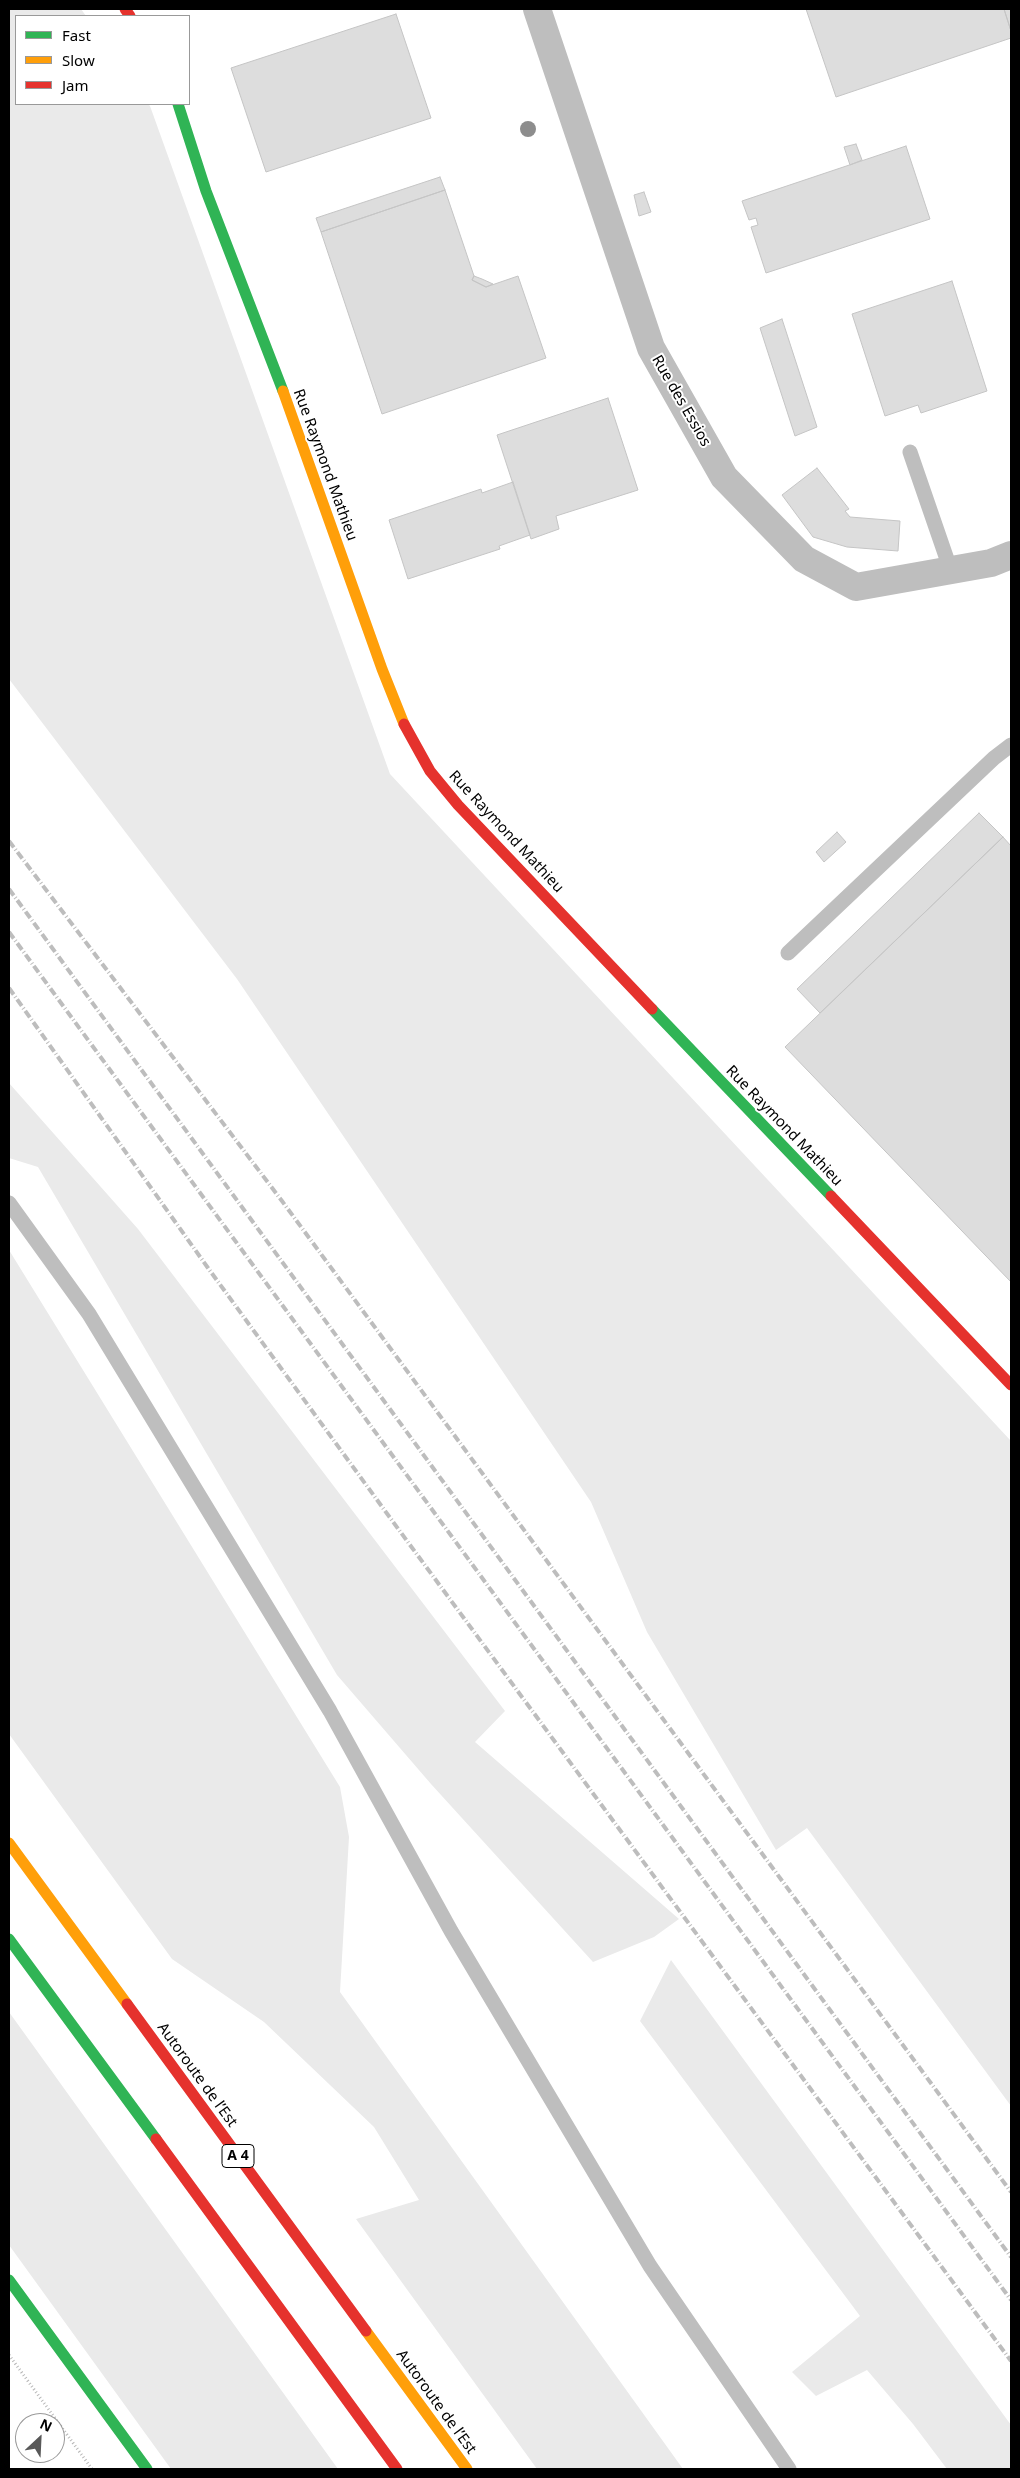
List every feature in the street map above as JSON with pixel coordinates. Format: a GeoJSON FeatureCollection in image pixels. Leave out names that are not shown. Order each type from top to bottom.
{"type":"FeatureCollection","features":[{"type":"Feature","properties":{"kind":"main road","name":"Rue Raymond Mathieu"},"geometry":{"type":"LineString","coordinates":[[178,105],[206,192],[300,434],[382,669],[402,721],[430,771],[458,805],[1011,1385]]}},
{"type":"Feature","properties":{"kind":"main road","name":"Autoroute de l’Est"},"geometry":{"type":"LineString","coordinates":[[9,1843],[467,2469]]}},
{"type":"Feature","properties":{"kind":"main road"},"geometry":{"type":"LineString","coordinates":[[9,1939],[397,2469]]}},
{"type":"Feature","properties":{"kind":"main road"},"geometry":{"type":"LineString","coordinates":[[9,2280],[147,2469]]}},
{"type":"Feature","properties":{"kind":"street","name":"Rue des Essios"},"geometry":{"type":"LineString","coordinates":[[537,9],[651,348],[724,477],[804,559],[856,587],[991,563],[1011,555]]}},
{"type":"Feature","properties":{"kind":"lane"},"geometry":{"type":"LineString","coordinates":[[910,452],[951,571]]}},
{"type":"Feature","properties":{"kind":"lane"},"geometry":{"type":"LineString","coordinates":[[788,953],[994,758],[1011,745]]}},
{"type":"Feature","properties":{"kind":"lane"},"geometry":{"type":"LineString","coordinates":[[9,1203],[89,1314],[325,1702],[451,1931],[650,2266],[789,2469]]}},
{"type":"Feature","properties":{"kind":"path"},"geometry":{"type":"LineString","coordinates":[[9,2355],[92,2469]]}},
{"type":"Feature","properties":{"kind":"shaded area"},"geometry":{"type":"Polygon","coordinates":[[[9,9],[81,9],[85,15],[15,15],[15,105],[150,106],[390,774],[1011,1441],[1011,2106],[807,1828],[776,1850],[647,1632],[591,1502],[237,979],[9,679],[9,9]]]}},
{"type":"Feature","properties":{"kind":"shaded area"},"geometry":{"type":"Polygon","coordinates":[[[9,1083],[138,1229],[505,1711],[475,1742],[679,1919],[654,1937],[593,1962],[431,1784],[337,1675],[38,1167],[9,1158],[9,1083]]]}},
{"type":"Feature","properties":{"kind":"shaded area"},"geometry":{"type":"Polygon","coordinates":[[[9,1250],[340,1787],[349,1837],[340,1992],[683,2469],[537,2469],[356,2219],[419,2200],[374,2127],[264,2022],[172,1959],[9,1734],[9,1250]]]}},
{"type":"Feature","properties":{"kind":"shaded area"},"geometry":{"type":"Polygon","coordinates":[[[671,1960],[1011,2425],[1011,2469],[947,2469],[913,2424],[867,2370],[816,2396],[792,2372],[860,2316],[640,2021],[671,1960]]]}},
{"type":"Feature","properties":{"kind":"shaded area"},"geometry":{"type":"Polygon","coordinates":[[[9,2012],[338,2469],[171,2469],[9,2245],[9,2012]]]}},
{"type":"Feature","properties":{"kind":"building"},"geometry":{"type":"Polygon","coordinates":[[[806,9],[1004,9],[1011,31],[1011,38],[836,97],[806,9]]]}},
{"type":"Feature","properties":{"kind":"building"},"geometry":{"type":"Polygon","coordinates":[[[1004,9],[1011,9],[1011,31],[1004,9]]]}},
{"type":"Feature","properties":{"kind":"building"},"geometry":{"type":"Polygon","coordinates":[[[396,14],[431,118],[266,172],[231,68],[396,14]]]}},
{"type":"Feature","properties":{"kind":"building"},"geometry":{"type":"Polygon","coordinates":[[[856,144],[862,160],[850,165],[844,147],[856,144]]]}},
{"type":"Feature","properties":{"kind":"building"},"geometry":{"type":"Polygon","coordinates":[[[906,146],[930,219],[766,273],[751,227],[758,225],[756,218],[749,220],[742,201],[906,146]]]}},
{"type":"Feature","properties":{"kind":"building"},"geometry":{"type":"Polygon","coordinates":[[[440,177],[445,190],[321,232],[316,218],[440,177]]]}},
{"type":"Feature","properties":{"kind":"building"},"geometry":{"type":"Polygon","coordinates":[[[445,190],[474,276],[472,280],[486,287],[518,276],[546,358],[382,414],[321,232],[445,190]]]}},
{"type":"Feature","properties":{"kind":"building"},"geometry":{"type":"Polygon","coordinates":[[[644,192],[651,212],[639,216],[634,195],[644,192]]]}},
{"type":"Feature","properties":{"kind":"building"},"geometry":{"type":"Polygon","coordinates":[[[474,276],[493,284],[486,287],[472,280],[474,276]]]}},
{"type":"Feature","properties":{"kind":"building"},"geometry":{"type":"Polygon","coordinates":[[[952,281],[987,391],[921,413],[918,405],[885,416],[852,314],[952,281]]]}},
{"type":"Feature","properties":{"kind":"building"},"geometry":{"type":"Polygon","coordinates":[[[782,319],[817,427],[795,436],[760,328],[782,319]]]}},
{"type":"Feature","properties":{"kind":"building"},"geometry":{"type":"Polygon","coordinates":[[[608,398],[638,490],[556,516],[559,529],[531,539],[497,435],[608,398]]]}},
{"type":"Feature","properties":{"kind":"building"},"geometry":{"type":"Polygon","coordinates":[[[817,468],[849,509],[845,511],[850,517],[900,521],[898,551],[847,547],[813,537],[782,495],[817,468]]]}},
{"type":"Feature","properties":{"kind":"building"},"geometry":{"type":"Polygon","coordinates":[[[513,482],[530,535],[499,546],[500,549],[408,579],[389,520],[481,489],[482,493],[513,482]]]}},
{"type":"Feature","properties":{"kind":"building"},"geometry":{"type":"Polygon","coordinates":[[[979,813],[1003,837],[820,1013],[797,989],[979,813]]]}},
{"type":"Feature","properties":{"kind":"building"},"geometry":{"type":"Polygon","coordinates":[[[837,832],[846,842],[824,862],[816,852],[837,832]]]}},
{"type":"Feature","properties":{"kind":"building"},"geometry":{"type":"Polygon","coordinates":[[[1003,837],[1011,846],[1011,1282],[785,1047],[1003,837]]]}},
{"type":"Feature","properties":{"kind":"railway"},"geometry":{"type":"LineString","coordinates":[[9,841],[282,1201],[1011,2192]]}},
{"type":"Feature","properties":{"kind":"railway"},"geometry":{"type":"LineString","coordinates":[[9,889],[1011,2257]]}},
{"type":"Feature","properties":{"kind":"railway"},"geometry":{"type":"LineString","coordinates":[[9,932],[1011,2300]]}},
{"type":"Feature","properties":{"kind":"railway"},"geometry":{"type":"LineString","coordinates":[[9,988],[208,1268],[399,1530],[1011,2361]]}},
{"type":"Feature","properties":{"kind":"traffic: fast"},"geometry":{"type":"LineString","coordinates":[[178,105],[206,191],[283,391]]}},
{"type":"Feature","properties":{"kind":"traffic: fast"},"geometry":{"type":"LineString","coordinates":[[652,1009],[831,1196]]}},
{"type":"Feature","properties":{"kind":"traffic: fast"},"geometry":{"type":"LineString","coordinates":[[9,1939],[156,2139]]}},
{"type":"Feature","properties":{"kind":"traffic: fast"},"geometry":{"type":"LineString","coordinates":[[9,2280],[147,2469]]}},
{"type":"Feature","properties":{"kind":"traffic: slow"},"geometry":{"type":"LineString","coordinates":[[283,391],[382,669],[404,724]]}},
{"type":"Feature","properties":{"kind":"traffic: slow"},"geometry":{"type":"LineString","coordinates":[[9,1843],[127,2004]]}},
{"type":"Feature","properties":{"kind":"traffic: slow"},"geometry":{"type":"LineString","coordinates":[[366,2331],[467,2469]]}},
{"type":"Feature","properties":{"kind":"traffic: jam"},"geometry":{"type":"LineString","coordinates":[[125,9],[129,15]]}},
{"type":"Feature","properties":{"kind":"traffic: jam"},"geometry":{"type":"LineString","coordinates":[[404,724],[430,771],[458,805],[652,1009]]}},
{"type":"Feature","properties":{"kind":"traffic: jam"},"geometry":{"type":"LineString","coordinates":[[831,1196],[1011,1385]]}},
{"type":"Feature","properties":{"kind":"traffic: jam"},"geometry":{"type":"LineString","coordinates":[[127,2004],[366,2331]]}},
{"type":"Feature","properties":{"kind":"traffic: jam"},"geometry":{"type":"LineString","coordinates":[[156,2139],[397,2469]]}}]}
